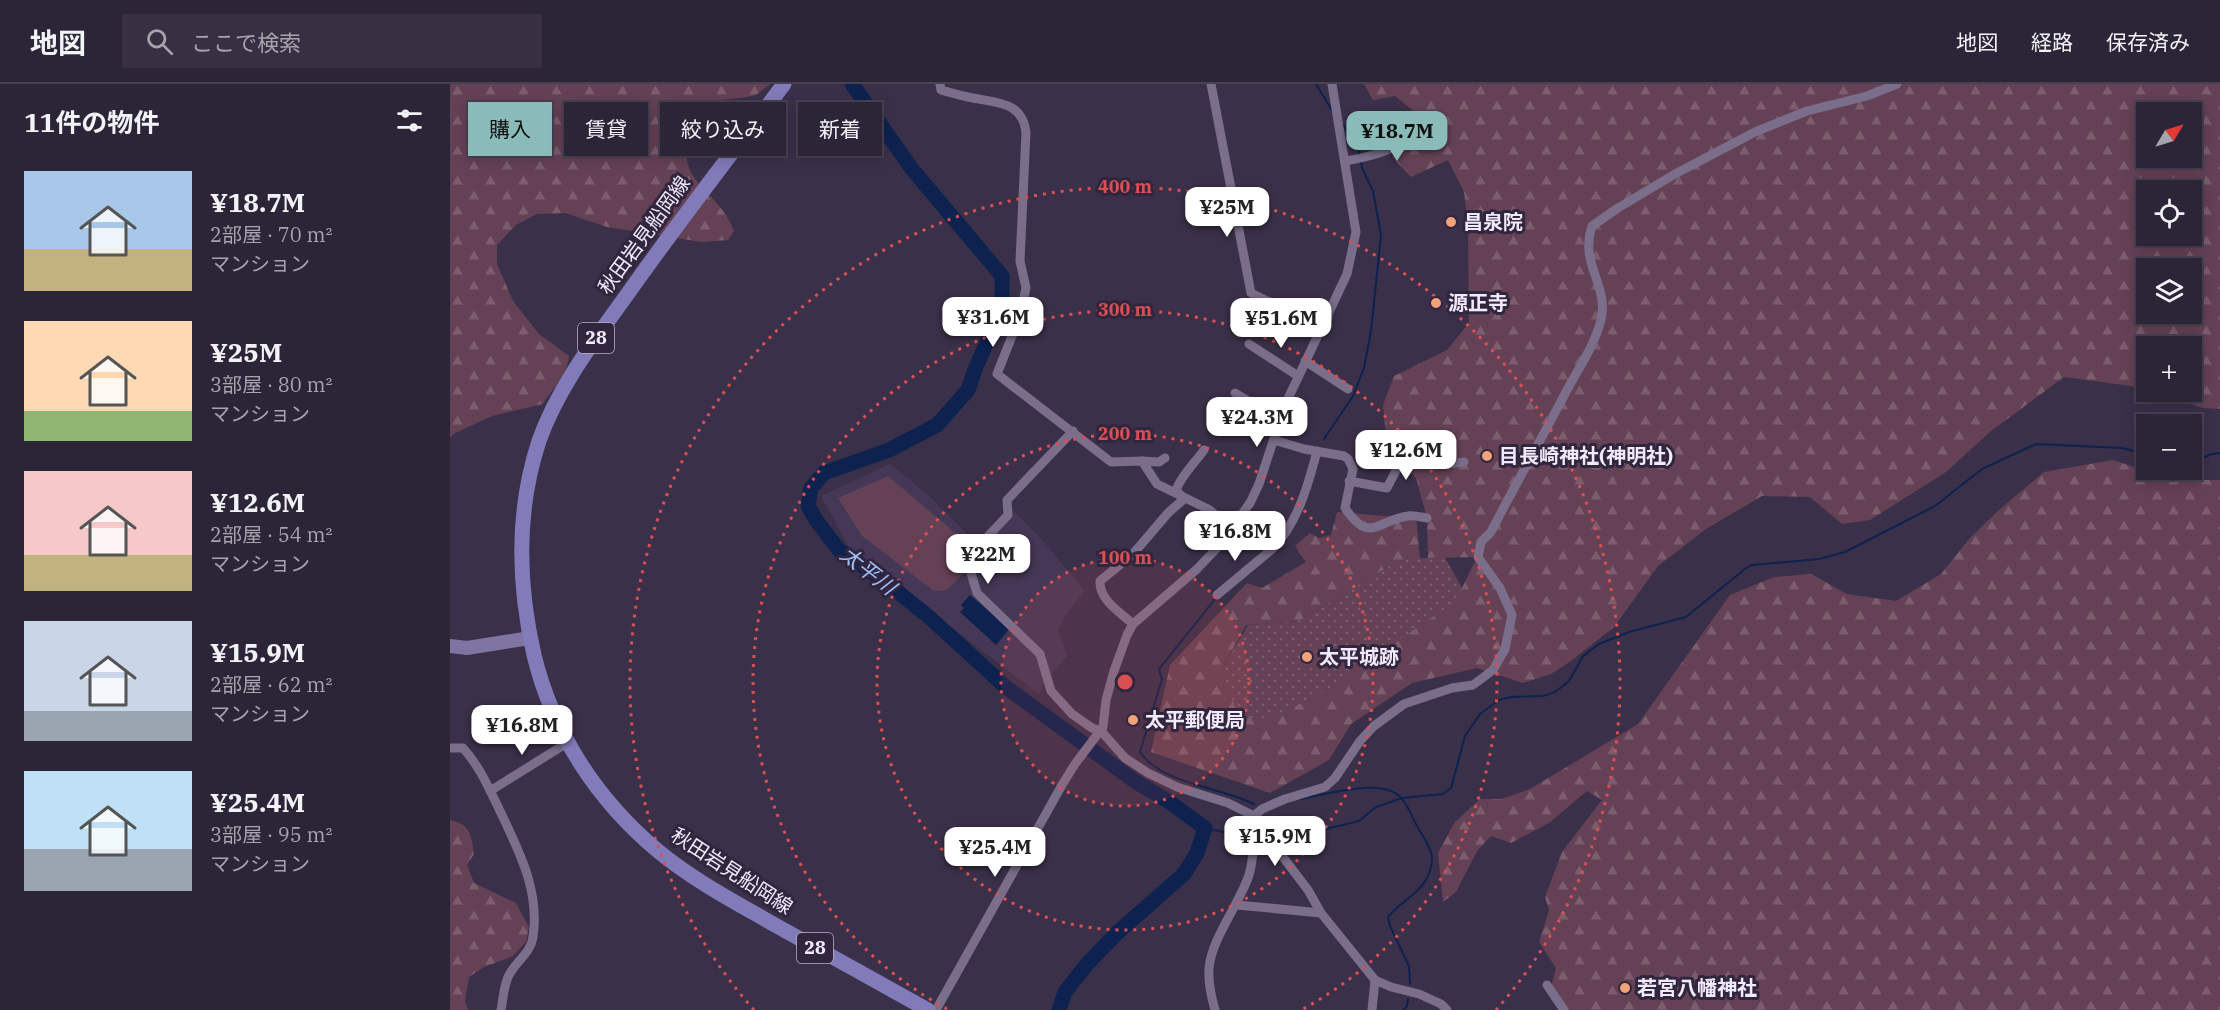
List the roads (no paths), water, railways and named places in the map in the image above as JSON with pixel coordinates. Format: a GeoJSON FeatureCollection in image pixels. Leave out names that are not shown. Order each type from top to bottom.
{"type":"FeatureCollection","features":[{"type":"Feature","properties":{"kind":"main road","name":"秋田岩見船岡線"},"geometry":{"type":"LineString","coordinates":[[784,84],[706,185],[592,343],[560,398],[540,440],[524,505],[521,571],[530,638],[540,680],[567,743],[600,792],[658,851],[746,909],[928,1010]]}},
{"type":"Feature","properties":{"kind":"street"},"geometry":{"type":"LineString","coordinates":[[940,84],[941,90],[1012,107],[1025,122],[1026,154],[1020,261],[1026,288],[1020,316],[997,374],[1111,462],[1159,462],[1165,458]]}},
{"type":"Feature","properties":{"kind":"street"},"geometry":{"type":"LineString","coordinates":[[1211,84],[1251,293],[1267,302],[1328,317]]}},
{"type":"Feature","properties":{"kind":"street"},"geometry":{"type":"LineString","coordinates":[[936,1010],[1077,761],[1099,733],[1104,721],[1106,700],[1114,671],[1133,624],[1197,569],[1217,548],[1250,503],[1259,484],[1298,376],[1347,274],[1356,232],[1355,160],[1340,127],[1332,84]]}},
{"type":"Feature","properties":{"kind":"street"},"geometry":{"type":"LineString","coordinates":[[1254,816],[1262,808],[1325,787],[1335,778],[1367,734],[1404,704],[1452,688],[1473,685],[1493,670],[1504,649],[1512,615],[1500,588],[1478,557],[1481,542],[1491,532],[1547,429],[1590,348],[1600,321],[1603,305],[1600,289],[1591,267],[1587,245],[1592,226],[1675,174],[1755,132],[1807,111],[1867,96],[1898,84]]}},
{"type":"Feature","properties":{"kind":"street"},"geometry":{"type":"LineString","coordinates":[[1355,160],[1394,149],[1415,137]]}},
{"type":"Feature","properties":{"kind":"street"},"geometry":{"type":"LineString","coordinates":[[1249,344],[1298,376]]}},
{"type":"Feature","properties":{"kind":"street"},"geometry":{"type":"LineString","coordinates":[[1305,361],[1348,389]]}},
{"type":"Feature","properties":{"kind":"street"},"geometry":{"type":"LineString","coordinates":[[1235,393],[1281,420]]}},
{"type":"Feature","properties":{"kind":"street"},"geometry":{"type":"LineString","coordinates":[[1073,431],[1007,500],[1008,515],[973,552],[968,563],[976,593],[1040,654],[1051,692],[1072,714],[1099,733],[1125,758],[1148,773],[1177,787],[1227,803],[1254,816],[1308,890],[1321,913],[1375,980],[1391,987],[1419,994],[1441,1004],[1447,1010]]}},
{"type":"Feature","properties":{"kind":"street"},"geometry":{"type":"LineString","coordinates":[[1274,440],[1344,456],[1348,459],[1353,469],[1346,507],[1354,519],[1365,527],[1371,529],[1406,516],[1427,518]]}},
{"type":"Feature","properties":{"kind":"street"},"geometry":{"type":"LineString","coordinates":[[1184,499],[1176,490],[1178,484],[1184,473],[1191,468],[1204,450]]}},
{"type":"Feature","properties":{"kind":"street"},"geometry":{"type":"LineString","coordinates":[[1217,595],[1271,550],[1285,534],[1301,502],[1317,451]]}},
{"type":"Feature","properties":{"kind":"street"},"geometry":{"type":"LineString","coordinates":[[1350,481],[1387,488],[1403,458],[1414,452],[1448,465],[1464,462]]}},
{"type":"Feature","properties":{"kind":"street"},"geometry":{"type":"LineString","coordinates":[[1142,461],[1157,484],[1210,510],[1232,529]]}},
{"type":"Feature","properties":{"kind":"street"},"geometry":{"type":"LineString","coordinates":[[1133,624],[1104,597],[1100,581],[1133,554],[1168,513],[1184,499]]}},
{"type":"Feature","properties":{"kind":"street"},"geometry":{"type":"LineString","coordinates":[[1232,529],[1242,527],[1271,550]]}},
{"type":"Feature","properties":{"kind":"street"},"geometry":{"type":"LineString","coordinates":[[450,646],[475,647],[530,638]]}},
{"type":"Feature","properties":{"kind":"street"},"geometry":{"type":"LineString","coordinates":[[490,791],[567,743]]}},
{"type":"Feature","properties":{"kind":"street"},"geometry":{"type":"LineString","coordinates":[[450,748],[463,748],[476,762],[523,860],[534,901],[533,939],[522,960],[507,977],[501,1010]]}},
{"type":"Feature","properties":{"kind":"street"},"geometry":{"type":"LineString","coordinates":[[1215,1010],[1209,987],[1209,968],[1213,950],[1237,905],[1249,873],[1253,845],[1263,831]]}},
{"type":"Feature","properties":{"kind":"street"},"geometry":{"type":"LineString","coordinates":[[1237,905],[1321,913]]}},
{"type":"Feature","properties":{"kind":"street"},"geometry":{"type":"LineString","coordinates":[[1372,1010],[1375,980]]}},
{"type":"Feature","properties":{"kind":"street"},"geometry":{"type":"LineString","coordinates":[[1547,985],[1564,1010]]}},
{"type":"Feature","properties":{"kind":"water"},"geometry":{"type":"Polygon","coordinates":[[[970,595],[1009,629],[996,645],[960,612],[964,608],[961,605],[970,595]]]}},
{"type":"Feature","properties":{"kind":"waterway","name":"太平川"},"geometry":{"type":"LineString","coordinates":[[852,84],[912,169],[1002,276],[1002,308],[968,390],[937,425],[889,450],[824,473],[811,488],[808,506],[839,550],[883,580],[929,617],[1007,688],[1136,782],[1168,801],[1205,828],[1197,853],[1184,874],[1117,933],[1088,963],[1065,992],[1059,1010]]}},
{"type":"Feature","properties":{"kind":"waterway"},"geometry":{"type":"LineString","coordinates":[[1316,84],[1333,112]]}},
{"type":"Feature","properties":{"kind":"waterway"},"geometry":{"type":"LineString","coordinates":[[1342,124],[1355,140],[1360,155]]}},
{"type":"Feature","properties":{"kind":"waterway"},"geometry":{"type":"LineString","coordinates":[[1324,439],[1353,396],[1364,368],[1371,331],[1381,235],[1373,191],[1361,161]]}},
{"type":"Feature","properties":{"kind":"waterway"},"geometry":{"type":"LineString","coordinates":[[1271,829],[1278,830],[1288,827],[1306,831],[1322,830],[1359,821],[1376,807],[1402,798],[1443,794],[1451,788],[1465,736],[1480,714],[1499,700],[1511,697],[1543,696],[1555,692],[1569,681],[1583,656],[1599,644],[1629,632],[1686,617],[1752,565],[1819,559],[1845,552],[1935,506],[1982,469],[2036,444],[2122,448],[2136,452]]}},
{"type":"Feature","properties":{"kind":"waterway"},"geometry":{"type":"LineString","coordinates":[[2202,458],[2220,453]]}},
{"type":"Feature","properties":{"kind":"waterway"},"geometry":{"type":"LineString","coordinates":[[1216,598],[1159,669],[1162,679],[1140,752],[1150,763],[1177,778],[1254,804]]}},
{"type":"Feature","properties":{"kind":"waterway"},"geometry":{"type":"LineString","coordinates":[[1300,799],[1368,788],[1393,792],[1407,806],[1430,848],[1432,859],[1430,871],[1424,883],[1388,917],[1409,966],[1410,984]]}},
{"type":"Feature","properties":{"kind":"waterway"},"geometry":{"type":"LineString","coordinates":[[1205,828],[1223,832],[1254,830]]}},
{"type":"Feature","properties":{"kind":"waterway"},"geometry":{"type":"LineString","coordinates":[[1403,1010],[1407,1006],[1408,999]]}},
{"type":"Feature","properties":{"kind":"place","name":"昌泉院"},"geometry":{"type":"Point","coordinates":[1451,222]}},
{"type":"Feature","properties":{"kind":"place","name":"源正寺"},"geometry":{"type":"Point","coordinates":[1436,303]}},
{"type":"Feature","properties":{"kind":"place","name":"目長崎神社(神明社)"},"geometry":{"type":"Point","coordinates":[1487,456]}},
{"type":"Feature","properties":{"kind":"place","name":"太平城跡"},"geometry":{"type":"Point","coordinates":[1307,657]}},
{"type":"Feature","properties":{"kind":"place","name":"太平郵便局"},"geometry":{"type":"Point","coordinates":[1133,720]}},
{"type":"Feature","properties":{"kind":"place","name":"若宮八幡神社"},"geometry":{"type":"Point","coordinates":[1625,988]}}]}
